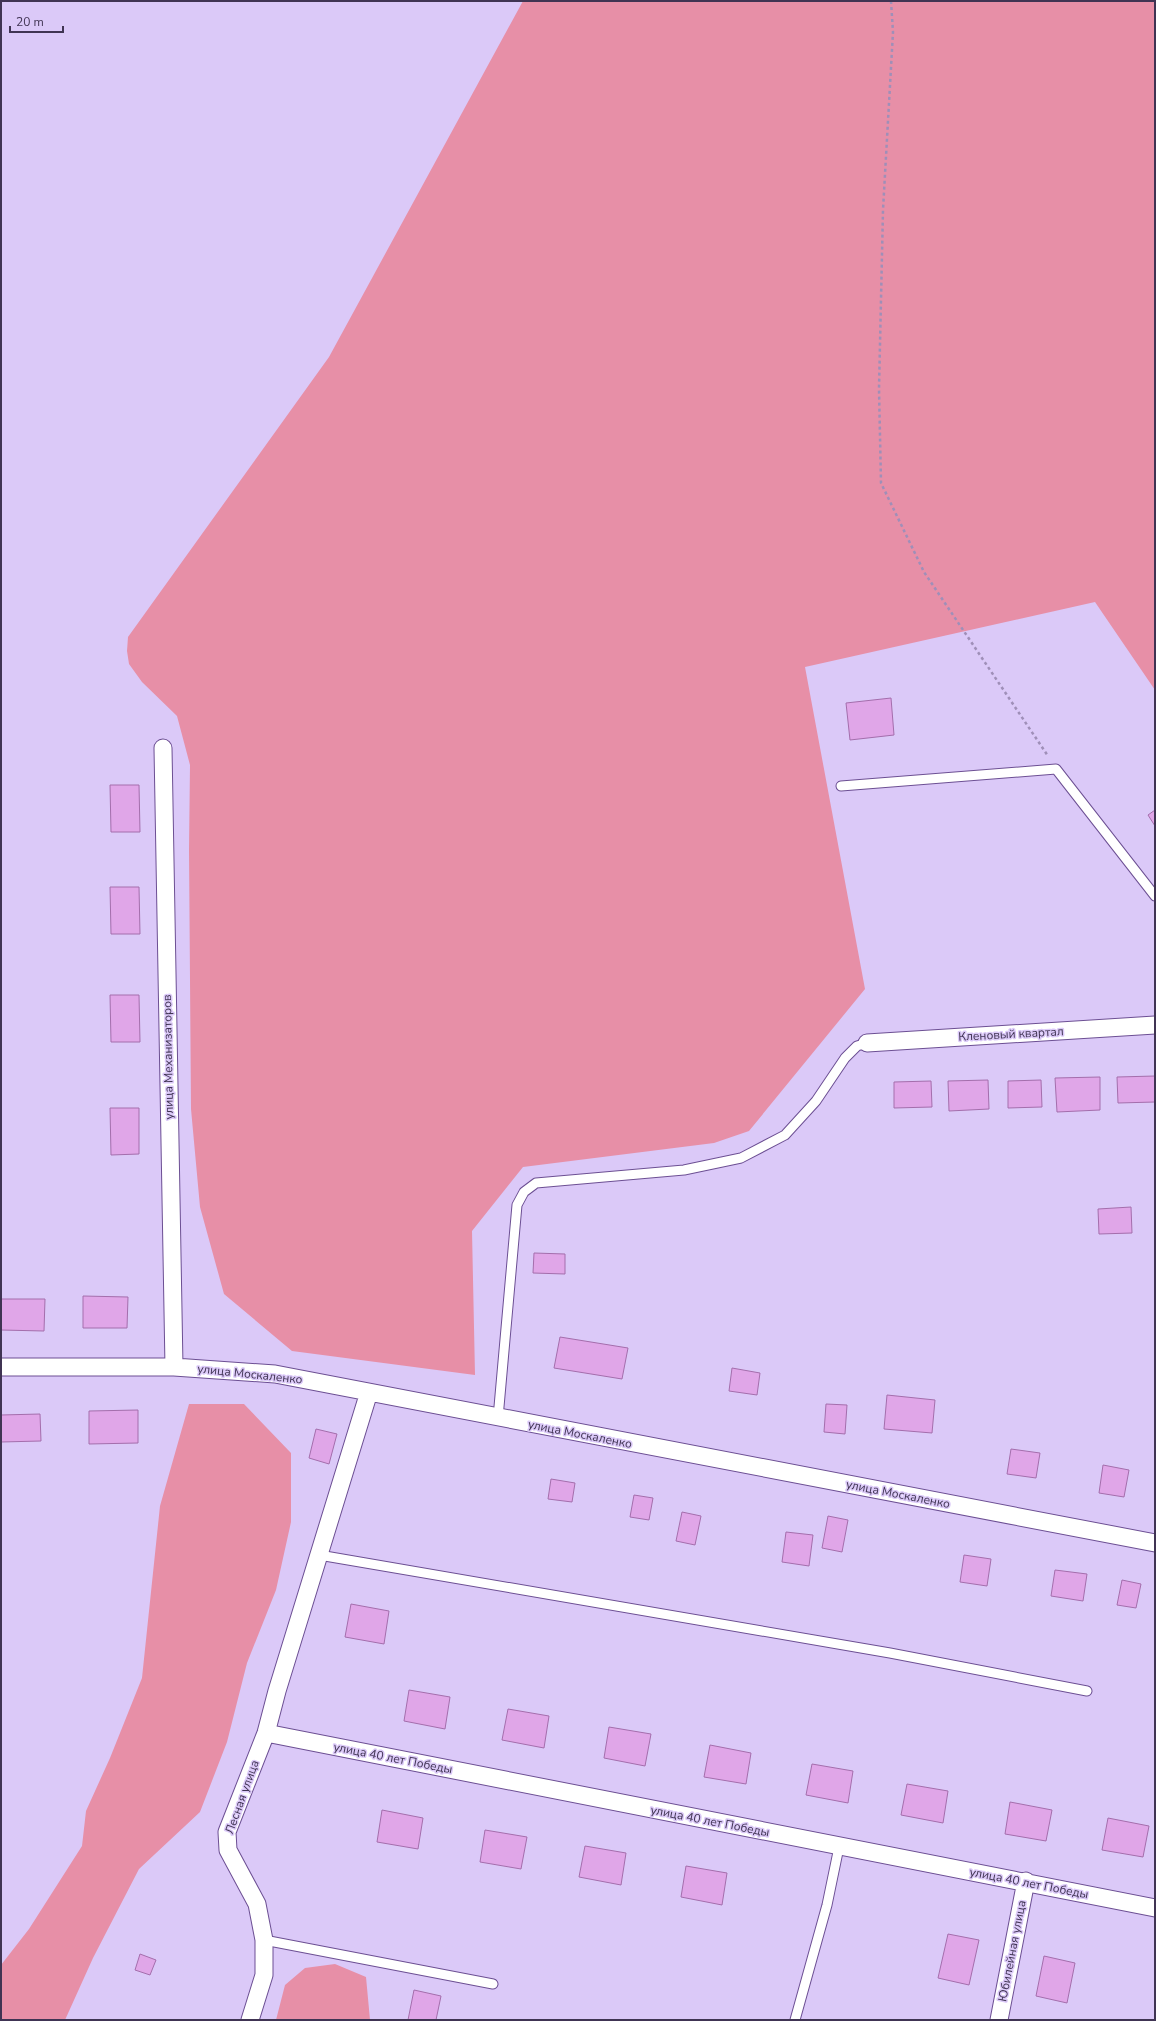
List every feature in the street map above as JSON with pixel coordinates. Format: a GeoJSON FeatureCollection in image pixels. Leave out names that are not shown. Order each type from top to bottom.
{"type":"FeatureCollection","features":[{"type":"Feature","properties":{"kind":"street","name":"улица Механизаторов"},"geometry":{"type":"LineString","coordinates":[[163,748],[174,1367]]}},
{"type":"Feature","properties":{"kind":"street","name":"Кленовый квартал"},"geometry":{"type":"LineString","coordinates":[[866,1043],[1155,1025]]}},
{"type":"Feature","properties":{"kind":"street","name":"улица Москаленко"},"geometry":{"type":"LineString","coordinates":[[1,1367],[174,1367],[275,1374],[1155,1543]]}},
{"type":"Feature","properties":{"kind":"street","name":"Лесная улица"},"geometry":{"type":"LineString","coordinates":[[250,2020],[264,1975],[264,1940],[257,1904],[228,1850],[227,1832],[266,1733],[277,1691],[369,1392]]}},
{"type":"Feature","properties":{"kind":"street","name":"улица 40 лет Победы"},"geometry":{"type":"LineString","coordinates":[[266,1733],[839,1847],[1026,1881],[1155,1908]]}},
{"type":"Feature","properties":{"kind":"street","name":"Юбилейная улица"},"geometry":{"type":"LineString","coordinates":[[999,2020],[1026,1881]]}},
{"type":"Feature","properties":{"kind":"lane"},"geometry":{"type":"LineString","coordinates":[[841,786],[1056,769],[1155,896]]}},
{"type":"Feature","properties":{"kind":"lane"},"geometry":{"type":"LineString","coordinates":[[498,1418],[517,1205],[524,1192],[536,1183],[684,1170],[741,1158],[786,1135],[816,1101],[845,1058],[857,1046],[866,1043]]}},
{"type":"Feature","properties":{"kind":"lane"},"geometry":{"type":"LineString","coordinates":[[319,1554],[883,1651],[1087,1691]]}},
{"type":"Feature","properties":{"kind":"lane"},"geometry":{"type":"LineString","coordinates":[[795,2020],[827,1905],[839,1847]]}},
{"type":"Feature","properties":{"kind":"lane"},"geometry":{"type":"LineString","coordinates":[[264,1940],[493,1984]]}},
{"type":"Feature","properties":{"kind":"path"},"geometry":{"type":"LineString","coordinates":[[891,1],[893,32],[883,210],[879,389],[881,483],[924,572],[1056,769]]}},
{"type":"Feature","properties":{"kind":"shaded area"},"geometry":{"type":"Polygon","coordinates":[[[523,1],[1155,1],[1155,690],[1095,602],[805,667],[865,989],[749,1131],[714,1143],[523,1167],[472,1231],[475,1375],[292,1351],[224,1294],[200,1207],[191,1109],[189,850],[190,765],[177,716],[142,682],[129,664],[127,651],[128,637],[329,357],[523,1]]]}},
{"type":"Feature","properties":{"kind":"shaded area"},"geometry":{"type":"Polygon","coordinates":[[[189,1404],[244,1404],[291,1453],[291,1522],[276,1590],[247,1663],[227,1742],[200,1812],[139,1869],[93,1958],[65,2020],[1,2020],[1,1965],[29,1929],[82,1846],[86,1811],[110,1758],[142,1678],[160,1506],[189,1404]]]}},
{"type":"Feature","properties":{"kind":"shaded area"},"geometry":{"type":"Polygon","coordinates":[[[335,1964],[366,1977],[370,2020],[276,2020],[285,1985],[305,1968],[335,1964]]]}},
{"type":"Feature","properties":{"kind":"building"},"geometry":{"type":"Polygon","coordinates":[[[891,698],[894,735],[850,740],[846,703],[891,698]]]}},
{"type":"Feature","properties":{"kind":"building"},"geometry":{"type":"Polygon","coordinates":[[[110,785],[139,785],[140,832],[111,832],[110,785]]]}},
{"type":"Feature","properties":{"kind":"building"},"geometry":{"type":"Polygon","coordinates":[[[1155,810],[1155,826],[1148,815],[1155,810]]]}},
{"type":"Feature","properties":{"kind":"building"},"geometry":{"type":"Polygon","coordinates":[[[110,887],[139,887],[140,934],[111,934],[110,887]]]}},
{"type":"Feature","properties":{"kind":"building"},"geometry":{"type":"Polygon","coordinates":[[[110,995],[139,995],[140,1042],[111,1042],[110,995]]]}},
{"type":"Feature","properties":{"kind":"building"},"geometry":{"type":"Polygon","coordinates":[[[1155,1076],[1155,1102],[1118,1103],[1117,1077],[1155,1076]]]}},
{"type":"Feature","properties":{"kind":"building"},"geometry":{"type":"Polygon","coordinates":[[[1100,1077],[1100,1110],[1057,1112],[1055,1078],[1100,1077]]]}},
{"type":"Feature","properties":{"kind":"building"},"geometry":{"type":"Polygon","coordinates":[[[988,1080],[989,1109],[949,1111],[948,1081],[988,1080]]]}},
{"type":"Feature","properties":{"kind":"building"},"geometry":{"type":"Polygon","coordinates":[[[1041,1080],[1042,1107],[1008,1108],[1008,1081],[1041,1080]]]}},
{"type":"Feature","properties":{"kind":"building"},"geometry":{"type":"Polygon","coordinates":[[[931,1081],[932,1107],[894,1108],[894,1082],[931,1081]]]}},
{"type":"Feature","properties":{"kind":"building"},"geometry":{"type":"Polygon","coordinates":[[[110,1108],[139,1108],[139,1154],[111,1155],[110,1108]]]}},
{"type":"Feature","properties":{"kind":"building"},"geometry":{"type":"Polygon","coordinates":[[[1131,1207],[1132,1233],[1099,1234],[1098,1209],[1131,1207]]]}},
{"type":"Feature","properties":{"kind":"building"},"geometry":{"type":"Polygon","coordinates":[[[534,1253],[565,1254],[565,1274],[533,1273],[534,1253]]]}},
{"type":"Feature","properties":{"kind":"building"},"geometry":{"type":"Polygon","coordinates":[[[83,1296],[128,1297],[127,1328],[83,1328],[83,1296]]]}},
{"type":"Feature","properties":{"kind":"building"},"geometry":{"type":"Polygon","coordinates":[[[1,1299],[45,1299],[44,1331],[1,1330],[1,1299]]]}},
{"type":"Feature","properties":{"kind":"building"},"geometry":{"type":"Polygon","coordinates":[[[560,1337],[628,1348],[622,1379],[554,1368],[560,1337]]]}},
{"type":"Feature","properties":{"kind":"building"},"geometry":{"type":"Polygon","coordinates":[[[732,1368],[760,1373],[757,1395],[729,1391],[732,1368]]]}},
{"type":"Feature","properties":{"kind":"building"},"geometry":{"type":"Polygon","coordinates":[[[887,1395],[935,1400],[932,1433],[884,1429],[887,1395]]]}},
{"type":"Feature","properties":{"kind":"building"},"geometry":{"type":"Polygon","coordinates":[[[826,1404],[847,1405],[845,1434],[824,1432],[826,1404]]]}},
{"type":"Feature","properties":{"kind":"building"},"geometry":{"type":"Polygon","coordinates":[[[138,1410],[138,1443],[89,1444],[89,1411],[138,1410]]]}},
{"type":"Feature","properties":{"kind":"building"},"geometry":{"type":"Polygon","coordinates":[[[40,1414],[41,1441],[1,1442],[1,1415],[40,1414]]]}},
{"type":"Feature","properties":{"kind":"building"},"geometry":{"type":"Polygon","coordinates":[[[316,1429],[337,1434],[329,1464],[309,1458],[316,1429]]]}},
{"type":"Feature","properties":{"kind":"building"},"geometry":{"type":"Polygon","coordinates":[[[1011,1449],[1040,1453],[1036,1478],[1007,1474],[1011,1449]]]}},
{"type":"Feature","properties":{"kind":"building"},"geometry":{"type":"Polygon","coordinates":[[[1103,1465],[1129,1470],[1124,1497],[1099,1493],[1103,1465]]]}},
{"type":"Feature","properties":{"kind":"building"},"geometry":{"type":"Polygon","coordinates":[[[551,1479],[575,1483],[572,1502],[548,1499],[551,1479]]]}},
{"type":"Feature","properties":{"kind":"building"},"geometry":{"type":"Polygon","coordinates":[[[634,1495],[653,1498],[649,1520],[630,1517],[634,1495]]]}},
{"type":"Feature","properties":{"kind":"building"},"geometry":{"type":"Polygon","coordinates":[[[682,1512],[701,1516],[695,1545],[676,1541],[682,1512]]]}},
{"type":"Feature","properties":{"kind":"building"},"geometry":{"type":"Polygon","coordinates":[[[828,1516],[848,1520],[842,1552],[822,1548],[828,1516]]]}},
{"type":"Feature","properties":{"kind":"building"},"geometry":{"type":"Polygon","coordinates":[[[786,1532],[813,1535],[809,1566],[782,1562],[786,1532]]]}},
{"type":"Feature","properties":{"kind":"building"},"geometry":{"type":"Polygon","coordinates":[[[964,1555],[991,1559],[987,1586],[960,1582],[964,1555]]]}},
{"type":"Feature","properties":{"kind":"building"},"geometry":{"type":"Polygon","coordinates":[[[1055,1570],[1087,1574],[1083,1601],[1051,1596],[1055,1570]]]}},
{"type":"Feature","properties":{"kind":"building"},"geometry":{"type":"Polygon","coordinates":[[[1122,1580],[1141,1584],[1136,1608],[1117,1605],[1122,1580]]]}},
{"type":"Feature","properties":{"kind":"building"},"geometry":{"type":"Polygon","coordinates":[[[351,1604],[389,1611],[384,1644],[345,1637],[351,1604]]]}},
{"type":"Feature","properties":{"kind":"building"},"geometry":{"type":"Polygon","coordinates":[[[409,1690],[450,1697],[445,1729],[404,1721],[409,1690]]]}},
{"type":"Feature","properties":{"kind":"building"},"geometry":{"type":"Polygon","coordinates":[[[508,1709],[549,1716],[544,1748],[502,1740],[508,1709]]]}},
{"type":"Feature","properties":{"kind":"building"},"geometry":{"type":"Polygon","coordinates":[[[609,1727],[651,1734],[645,1766],[604,1758],[609,1727]]]}},
{"type":"Feature","properties":{"kind":"building"},"geometry":{"type":"Polygon","coordinates":[[[710,1745],[751,1753],[746,1784],[704,1777],[710,1745]]]}},
{"type":"Feature","properties":{"kind":"building"},"geometry":{"type":"Polygon","coordinates":[[[812,1764],[853,1771],[848,1803],[806,1795],[812,1764]]]}},
{"type":"Feature","properties":{"kind":"building"},"geometry":{"type":"Polygon","coordinates":[[[907,1784],[948,1791],[943,1823],[901,1815],[907,1784]]]}},
{"type":"Feature","properties":{"kind":"building"},"geometry":{"type":"Polygon","coordinates":[[[1010,1802],[1052,1810],[1046,1841],[1005,1834],[1010,1802]]]}},
{"type":"Feature","properties":{"kind":"building"},"geometry":{"type":"Polygon","coordinates":[[[382,1810],[423,1818],[418,1849],[377,1842],[382,1810]]]}},
{"type":"Feature","properties":{"kind":"building"},"geometry":{"type":"Polygon","coordinates":[[[1108,1818],[1149,1826],[1143,1857],[1102,1850],[1108,1818]]]}},
{"type":"Feature","properties":{"kind":"building"},"geometry":{"type":"Polygon","coordinates":[[[485,1830],[527,1837],[521,1869],[480,1862],[485,1830]]]}},
{"type":"Feature","properties":{"kind":"building"},"geometry":{"type":"Polygon","coordinates":[[[585,1846],[626,1853],[621,1885],[579,1877],[585,1846]]]}},
{"type":"Feature","properties":{"kind":"building"},"geometry":{"type":"Polygon","coordinates":[[[686,1866],[727,1873],[722,1905],[681,1897],[686,1866]]]}},
{"type":"Feature","properties":{"kind":"building"},"geometry":{"type":"Polygon","coordinates":[[[948,1934],[979,1940],[969,1985],[938,1978],[948,1934]]]}},
{"type":"Feature","properties":{"kind":"building"},"geometry":{"type":"Polygon","coordinates":[[[140,1954],[156,1960],[150,1975],[135,1970],[140,1954]]]}},
{"type":"Feature","properties":{"kind":"building"},"geometry":{"type":"Polygon","coordinates":[[[1044,1956],[1075,1963],[1067,2003],[1036,1996],[1044,1956]]]}},
{"type":"Feature","properties":{"kind":"building"},"geometry":{"type":"Polygon","coordinates":[[[414,1990],[441,1996],[436,2020],[408,2020],[414,1990]]]}}]}
